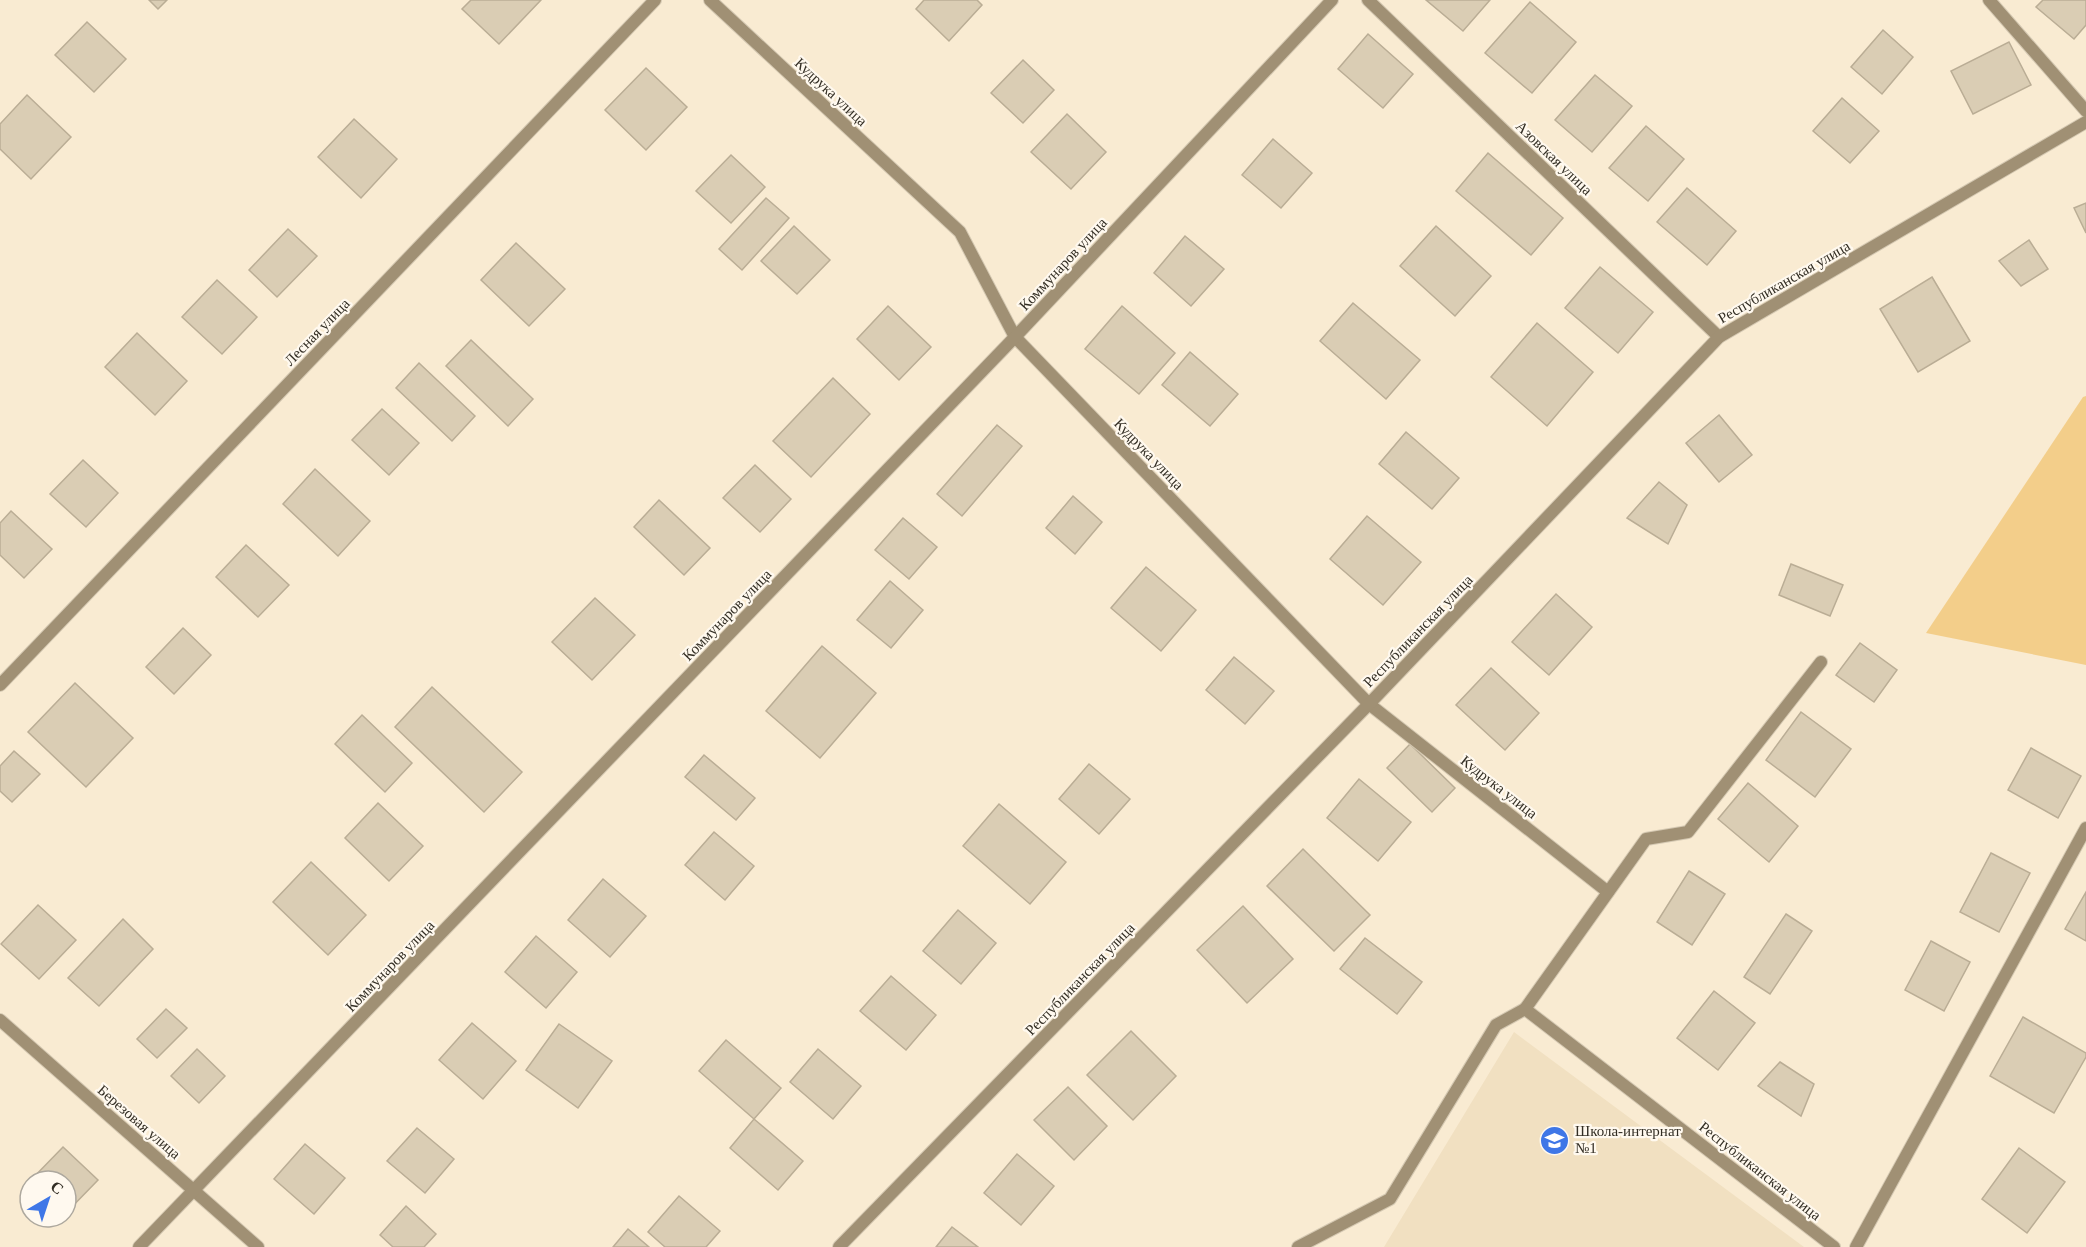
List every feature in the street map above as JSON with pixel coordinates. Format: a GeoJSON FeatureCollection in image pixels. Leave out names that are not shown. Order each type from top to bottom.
{"type":"FeatureCollection","features":[{"type":"Feature","properties":{"kind":"street","name":"Лесная улица"},"geometry":{"type":"LineString","coordinates":[[0,685],[655,0]]}},
{"type":"Feature","properties":{"kind":"street","name":"Кудрука улица"},"geometry":{"type":"LineString","coordinates":[[710,0],[960,232],[1015,337],[1369,704],[1608,892]]}},
{"type":"Feature","properties":{"kind":"street","name":"Коммунаров улица"},"geometry":{"type":"LineString","coordinates":[[138,1247],[1015,337],[1332,0]]}},
{"type":"Feature","properties":{"kind":"street","name":"Азовская улица"},"geometry":{"type":"LineString","coordinates":[[1368,0],[1719,337]]}},
{"type":"Feature","properties":{"kind":"street"},"geometry":{"type":"LineString","coordinates":[[1989,0],[2086,111]]}},
{"type":"Feature","properties":{"kind":"street","name":"Республиканская улица"},"geometry":{"type":"LineString","coordinates":[[839,1247],[1369,704],[1719,337],[2086,122]]}},
{"type":"Feature","properties":{"kind":"street"},"geometry":{"type":"LineString","coordinates":[[1298,1247],[1390,1199],[1496,1025],[1524,1009],[1646,839],[1688,832],[1821,662]]}},
{"type":"Feature","properties":{"kind":"street"},"geometry":{"type":"LineString","coordinates":[[1856,1247],[2086,828]]}},
{"type":"Feature","properties":{"kind":"street","name":"Республиканская улица"},"geometry":{"type":"LineString","coordinates":[[1524,1009],[1834,1247]]}},
{"type":"Feature","properties":{"kind":"street","name":"Березовая улица"},"geometry":{"type":"LineString","coordinates":[[0,1020],[258,1247]]}},
{"type":"Feature","properties":{"kind":"shaded area"},"geometry":{"type":"Polygon","coordinates":[[[2086,396],[2086,665],[1926,633],[2083,397],[2086,396]]]}},
{"type":"Feature","properties":{"kind":"shaded area","name":"Школа-интернат №1"},"geometry":{"type":"Polygon","coordinates":[[[1514,1032],[1804,1247],[1384,1247],[1514,1032]]]}},
{"type":"Feature","properties":{"kind":"building"},"geometry":{"type":"Polygon","coordinates":[[[149,0],[167,0],[158,9],[149,0]]]}},
{"type":"Feature","properties":{"kind":"building"},"geometry":{"type":"Polygon","coordinates":[[[471,0],[541,0],[499,44],[462,9],[471,0]]]}},
{"type":"Feature","properties":{"kind":"building"},"geometry":{"type":"Polygon","coordinates":[[[924,0],[977,0],[982,5],[949,41],[916,9],[924,0]]]}},
{"type":"Feature","properties":{"kind":"building"},"geometry":{"type":"Polygon","coordinates":[[[1426,0],[1490,0],[1463,31],[1426,0]]]}},
{"type":"Feature","properties":{"kind":"building"},"geometry":{"type":"Polygon","coordinates":[[[2043,0],[2086,0],[2086,25],[2074,39],[2036,7],[2043,0]]]}},
{"type":"Feature","properties":{"kind":"building"},"geometry":{"type":"Polygon","coordinates":[[[1530,2],[1576,42],[1532,93],[1485,53],[1530,2]]]}},
{"type":"Feature","properties":{"kind":"building"},"geometry":{"type":"Polygon","coordinates":[[[87,22],[126,59],[94,92],[55,55],[87,22]]]}},
{"type":"Feature","properties":{"kind":"building"},"geometry":{"type":"Polygon","coordinates":[[[1883,30],[1913,57],[1882,94],[1851,67],[1883,30]]]}},
{"type":"Feature","properties":{"kind":"building"},"geometry":{"type":"Polygon","coordinates":[[[1368,34],[1413,74],[1383,108],[1338,69],[1368,34]]]}},
{"type":"Feature","properties":{"kind":"building"},"geometry":{"type":"Polygon","coordinates":[[[2009,42],[2031,85],[1973,114],[1951,71],[2009,42]]]}},
{"type":"Feature","properties":{"kind":"building"},"geometry":{"type":"Polygon","coordinates":[[[1023,60],[1054,90],[1023,123],[991,93],[1023,60]]]}},
{"type":"Feature","properties":{"kind":"building"},"geometry":{"type":"Polygon","coordinates":[[[646,68],[687,107],[646,150],[605,110],[646,68]]]}},
{"type":"Feature","properties":{"kind":"building"},"geometry":{"type":"Polygon","coordinates":[[[1595,75],[1632,106],[1592,152],[1555,120],[1595,75]]]}},
{"type":"Feature","properties":{"kind":"building"},"geometry":{"type":"Polygon","coordinates":[[[27,95],[71,137],[31,179],[0,149],[0,124],[27,95]]]}},
{"type":"Feature","properties":{"kind":"building"},"geometry":{"type":"Polygon","coordinates":[[[1842,98],[1879,131],[1850,163],[1813,131],[1842,98]]]}},
{"type":"Feature","properties":{"kind":"building"},"geometry":{"type":"Polygon","coordinates":[[[1067,114],[1106,152],[1071,189],[1031,152],[1067,114]]]}},
{"type":"Feature","properties":{"kind":"building"},"geometry":{"type":"Polygon","coordinates":[[[354,119],[397,159],[361,198],[318,157],[354,119]]]}},
{"type":"Feature","properties":{"kind":"building"},"geometry":{"type":"Polygon","coordinates":[[[1646,126],[1684,159],[1648,201],[1609,168],[1646,126]]]}},
{"type":"Feature","properties":{"kind":"building"},"geometry":{"type":"Polygon","coordinates":[[[1273,139],[1312,173],[1281,208],[1242,175],[1273,139]]]}},
{"type":"Feature","properties":{"kind":"building"},"geometry":{"type":"Polygon","coordinates":[[[1488,153],[1563,218],[1531,255],[1456,191],[1488,153]]]}},
{"type":"Feature","properties":{"kind":"building"},"geometry":{"type":"Polygon","coordinates":[[[731,155],[765,187],[731,223],[696,191],[731,155]]]}},
{"type":"Feature","properties":{"kind":"building"},"geometry":{"type":"Polygon","coordinates":[[[1687,188],[1736,231],[1707,265],[1657,222],[1687,188]]]}},
{"type":"Feature","properties":{"kind":"building"},"geometry":{"type":"Polygon","coordinates":[[[766,198],[789,218],[742,270],[719,249],[766,198]]]}},
{"type":"Feature","properties":{"kind":"building"},"geometry":{"type":"Polygon","coordinates":[[[2086,203],[2086,233],[2074,208],[2086,203]]]}},
{"type":"Feature","properties":{"kind":"building"},"geometry":{"type":"Polygon","coordinates":[[[794,226],[830,260],[797,294],[761,261],[794,226]]]}},
{"type":"Feature","properties":{"kind":"building"},"geometry":{"type":"Polygon","coordinates":[[[1436,226],[1491,276],[1455,316],[1400,266],[1436,226]]]}},
{"type":"Feature","properties":{"kind":"building"},"geometry":{"type":"Polygon","coordinates":[[[288,229],[317,256],[277,297],[249,270],[288,229]]]}},
{"type":"Feature","properties":{"kind":"building"},"geometry":{"type":"Polygon","coordinates":[[[1185,236],[1224,269],[1191,306],[1154,273],[1185,236]]]}},
{"type":"Feature","properties":{"kind":"building"},"geometry":{"type":"Polygon","coordinates":[[[2029,240],[2048,269],[2021,286],[1999,261],[2029,240]]]}},
{"type":"Feature","properties":{"kind":"building"},"geometry":{"type":"Polygon","coordinates":[[[516,243],[565,289],[529,326],[481,280],[516,243]]]}},
{"type":"Feature","properties":{"kind":"building"},"geometry":{"type":"Polygon","coordinates":[[[1600,267],[1653,312],[1618,353],[1565,308],[1600,267]]]}},
{"type":"Feature","properties":{"kind":"building"},"geometry":{"type":"Polygon","coordinates":[[[1932,277],[1970,341],[1918,372],[1880,309],[1932,277]]]}},
{"type":"Feature","properties":{"kind":"building"},"geometry":{"type":"Polygon","coordinates":[[[217,280],[257,317],[222,354],[182,317],[217,280]]]}},
{"type":"Feature","properties":{"kind":"building"},"geometry":{"type":"Polygon","coordinates":[[[1353,303],[1420,360],[1386,399],[1320,341],[1353,303]]]}},
{"type":"Feature","properties":{"kind":"building"},"geometry":{"type":"Polygon","coordinates":[[[888,306],[931,347],[899,380],[857,339],[888,306]]]}},
{"type":"Feature","properties":{"kind":"building"},"geometry":{"type":"Polygon","coordinates":[[[1122,306],[1175,353],[1139,394],[1085,349],[1122,306]]]}},
{"type":"Feature","properties":{"kind":"building"},"geometry":{"type":"Polygon","coordinates":[[[1537,323],[1593,372],[1547,426],[1491,377],[1537,323]]]}},
{"type":"Feature","properties":{"kind":"building"},"geometry":{"type":"Polygon","coordinates":[[[137,333],[187,381],[155,415],[105,367],[137,333]]]}},
{"type":"Feature","properties":{"kind":"building"},"geometry":{"type":"Polygon","coordinates":[[[471,340],[533,399],[508,426],[446,366],[471,340]]]}},
{"type":"Feature","properties":{"kind":"building"},"geometry":{"type":"Polygon","coordinates":[[[1190,352],[1238,394],[1210,426],[1162,385],[1190,352]]]}},
{"type":"Feature","properties":{"kind":"building"},"geometry":{"type":"Polygon","coordinates":[[[419,363],[475,416],[452,441],[396,388],[419,363]]]}},
{"type":"Feature","properties":{"kind":"building"},"geometry":{"type":"Polygon","coordinates":[[[833,378],[870,414],[811,477],[773,441],[833,378]]]}},
{"type":"Feature","properties":{"kind":"building"},"geometry":{"type":"Polygon","coordinates":[[[382,409],[419,443],[389,475],[352,440],[382,409]]]}},
{"type":"Feature","properties":{"kind":"building"},"geometry":{"type":"Polygon","coordinates":[[[1719,415],[1752,455],[1719,482],[1686,443],[1719,415]]]}},
{"type":"Feature","properties":{"kind":"building"},"geometry":{"type":"Polygon","coordinates":[[[997,425],[1022,446],[962,516],[937,494],[997,425]]]}},
{"type":"Feature","properties":{"kind":"building"},"geometry":{"type":"Polygon","coordinates":[[[1406,432],[1459,478],[1432,509],[1379,464],[1406,432]]]}},
{"type":"Feature","properties":{"kind":"building"},"geometry":{"type":"Polygon","coordinates":[[[83,460],[118,493],[86,527],[50,494],[83,460]]]}},
{"type":"Feature","properties":{"kind":"building"},"geometry":{"type":"Polygon","coordinates":[[[755,465],[791,499],[760,532],[723,498],[755,465]]]}},
{"type":"Feature","properties":{"kind":"building"},"geometry":{"type":"Polygon","coordinates":[[[315,469],[370,521],[338,556],[283,504],[315,469]]]}},
{"type":"Feature","properties":{"kind":"building"},"geometry":{"type":"Polygon","coordinates":[[[1659,482],[1687,505],[1668,544],[1627,518],[1659,482]]]}},
{"type":"Feature","properties":{"kind":"building"},"geometry":{"type":"Polygon","coordinates":[[[1073,496],[1102,522],[1075,554],[1046,528],[1073,496]]]}},
{"type":"Feature","properties":{"kind":"building"},"geometry":{"type":"Polygon","coordinates":[[[659,500],[710,548],[684,575],[634,527],[659,500]]]}},
{"type":"Feature","properties":{"kind":"building"},"geometry":{"type":"Polygon","coordinates":[[[11,511],[52,549],[24,578],[0,555],[0,523],[11,511]]]}},
{"type":"Feature","properties":{"kind":"building"},"geometry":{"type":"Polygon","coordinates":[[[1367,516],[1421,562],[1383,605],[1330,559],[1367,516]]]}},
{"type":"Feature","properties":{"kind":"building"},"geometry":{"type":"Polygon","coordinates":[[[903,518],[937,547],[909,579],[875,550],[903,518]]]}},
{"type":"Feature","properties":{"kind":"building"},"geometry":{"type":"Polygon","coordinates":[[[246,545],[289,585],[258,617],[216,577],[246,545]]]}},
{"type":"Feature","properties":{"kind":"building"},"geometry":{"type":"Polygon","coordinates":[[[1791,564],[1843,585],[1830,616],[1779,595],[1791,564]]]}},
{"type":"Feature","properties":{"kind":"building"},"geometry":{"type":"Polygon","coordinates":[[[1146,567],[1196,610],[1161,651],[1111,608],[1146,567]]]}},
{"type":"Feature","properties":{"kind":"building"},"geometry":{"type":"Polygon","coordinates":[[[890,581],[923,610],[891,648],[857,620],[890,581]]]}},
{"type":"Feature","properties":{"kind":"building"},"geometry":{"type":"Polygon","coordinates":[[[1556,594],[1592,627],[1549,675],[1512,642],[1556,594]]]}},
{"type":"Feature","properties":{"kind":"building"},"geometry":{"type":"Polygon","coordinates":[[[595,598],[635,635],[592,680],[552,642],[595,598]]]}},
{"type":"Feature","properties":{"kind":"building"},"geometry":{"type":"Polygon","coordinates":[[[183,628],[211,655],[174,694],[146,667],[183,628]]]}},
{"type":"Feature","properties":{"kind":"building"},"geometry":{"type":"Polygon","coordinates":[[[1860,643],[1897,670],[1874,702],[1836,675],[1860,643]]]}},
{"type":"Feature","properties":{"kind":"building"},"geometry":{"type":"Polygon","coordinates":[[[822,646],[876,693],[820,758],[766,711],[822,646]]]}},
{"type":"Feature","properties":{"kind":"building"},"geometry":{"type":"Polygon","coordinates":[[[1234,657],[1274,691],[1245,724],[1206,690],[1234,657]]]}},
{"type":"Feature","properties":{"kind":"building"},"geometry":{"type":"Polygon","coordinates":[[[1491,668],[1539,713],[1505,750],[1456,705],[1491,668]]]}},
{"type":"Feature","properties":{"kind":"building"},"geometry":{"type":"Polygon","coordinates":[[[75,683],[133,738],[86,787],[28,732],[75,683]]]}},
{"type":"Feature","properties":{"kind":"building"},"geometry":{"type":"Polygon","coordinates":[[[432,687],[522,772],[484,812],[395,727],[432,687]]]}},
{"type":"Feature","properties":{"kind":"building"},"geometry":{"type":"Polygon","coordinates":[[[1801,712],[1851,749],[1815,797],[1766,760],[1801,712]]]}},
{"type":"Feature","properties":{"kind":"building"},"geometry":{"type":"Polygon","coordinates":[[[362,715],[412,763],[385,792],[335,744],[362,715]]]}},
{"type":"Feature","properties":{"kind":"building"},"geometry":{"type":"Polygon","coordinates":[[[1410,744],[1455,788],[1432,812],[1387,768],[1410,744]]]}},
{"type":"Feature","properties":{"kind":"building"},"geometry":{"type":"Polygon","coordinates":[[[2031,748],[2081,776],[2058,818],[2008,790],[2031,748]]]}},
{"type":"Feature","properties":{"kind":"building"},"geometry":{"type":"Polygon","coordinates":[[[14,751],[40,774],[12,802],[0,791],[0,766],[14,751]]]}},
{"type":"Feature","properties":{"kind":"building"},"geometry":{"type":"Polygon","coordinates":[[[704,755],[755,798],[736,820],[685,777],[704,755]]]}},
{"type":"Feature","properties":{"kind":"building"},"geometry":{"type":"Polygon","coordinates":[[[1089,764],[1130,799],[1099,834],[1059,799],[1089,764]]]}},
{"type":"Feature","properties":{"kind":"building"},"geometry":{"type":"Polygon","coordinates":[[[1359,779],[1411,822],[1378,861],[1327,818],[1359,779]]]}},
{"type":"Feature","properties":{"kind":"building"},"geometry":{"type":"Polygon","coordinates":[[[1748,783],[1798,826],[1769,862],[1718,819],[1748,783]]]}},
{"type":"Feature","properties":{"kind":"building"},"geometry":{"type":"Polygon","coordinates":[[[378,803],[423,846],[389,881],[345,838],[378,803]]]}},
{"type":"Feature","properties":{"kind":"building"},"geometry":{"type":"Polygon","coordinates":[[[999,804],[1066,862],[1030,904],[963,846],[999,804]]]}},
{"type":"Feature","properties":{"kind":"building"},"geometry":{"type":"Polygon","coordinates":[[[714,832],[754,866],[725,900],[685,865],[714,832]]]}},
{"type":"Feature","properties":{"kind":"building"},"geometry":{"type":"Polygon","coordinates":[[[1303,849],[1370,915],[1334,951],[1267,886],[1303,849]]]}},
{"type":"Feature","properties":{"kind":"building"},"geometry":{"type":"Polygon","coordinates":[[[1991,853],[2030,873],[1999,932],[1960,912],[1991,853]]]}},
{"type":"Feature","properties":{"kind":"building"},"geometry":{"type":"Polygon","coordinates":[[[311,862],[366,915],[328,955],[273,902],[311,862]]]}},
{"type":"Feature","properties":{"kind":"building"},"geometry":{"type":"Polygon","coordinates":[[[1689,871],[1725,894],[1692,945],[1657,922],[1689,871]]]}},
{"type":"Feature","properties":{"kind":"building"},"geometry":{"type":"Polygon","coordinates":[[[603,879],[646,916],[610,957],[568,920],[603,879]]]}},
{"type":"Feature","properties":{"kind":"building"},"geometry":{"type":"Polygon","coordinates":[[[2086,892],[2086,941],[2065,929],[2086,892]]]}},
{"type":"Feature","properties":{"kind":"building"},"geometry":{"type":"Polygon","coordinates":[[[38,905],[76,940],[39,979],[1,944],[38,905]]]}},
{"type":"Feature","properties":{"kind":"building"},"geometry":{"type":"Polygon","coordinates":[[[1243,906],[1293,959],[1247,1003],[1197,950],[1243,906]]]}},
{"type":"Feature","properties":{"kind":"building"},"geometry":{"type":"Polygon","coordinates":[[[958,910],[996,943],[961,984],[923,951],[958,910]]]}},
{"type":"Feature","properties":{"kind":"building"},"geometry":{"type":"Polygon","coordinates":[[[1786,914],[1812,931],[1770,994],[1744,977],[1786,914]]]}},
{"type":"Feature","properties":{"kind":"building"},"geometry":{"type":"Polygon","coordinates":[[[123,919],[153,949],[99,1006],[68,978],[123,919]]]}},
{"type":"Feature","properties":{"kind":"building"},"geometry":{"type":"Polygon","coordinates":[[[536,936],[577,972],[546,1008],[505,972],[536,936]]]}},
{"type":"Feature","properties":{"kind":"building"},"geometry":{"type":"Polygon","coordinates":[[[1365,938],[1422,982],[1397,1014],[1340,969],[1365,938]]]}},
{"type":"Feature","properties":{"kind":"building"},"geometry":{"type":"Polygon","coordinates":[[[1931,941],[1970,962],[1944,1011],[1905,990],[1931,941]]]}},
{"type":"Feature","properties":{"kind":"building"},"geometry":{"type":"Polygon","coordinates":[[[891,976],[936,1015],[906,1050],[860,1011],[891,976]]]}},
{"type":"Feature","properties":{"kind":"building"},"geometry":{"type":"Polygon","coordinates":[[[1714,991],[1755,1023],[1718,1070],[1677,1038],[1714,991]]]}},
{"type":"Feature","properties":{"kind":"building"},"geometry":{"type":"Polygon","coordinates":[[[166,1009],[187,1028],[157,1058],[137,1039],[166,1009]]]}},
{"type":"Feature","properties":{"kind":"building"},"geometry":{"type":"Polygon","coordinates":[[[2023,1017],[2086,1053],[2086,1057],[2054,1113],[1990,1076],[2023,1017]]]}},
{"type":"Feature","properties":{"kind":"building"},"geometry":{"type":"Polygon","coordinates":[[[472,1023],[516,1061],[483,1099],[439,1060],[472,1023]]]}},
{"type":"Feature","properties":{"kind":"building"},"geometry":{"type":"Polygon","coordinates":[[[559,1024],[612,1061],[578,1108],[526,1070],[559,1024]]]}},
{"type":"Feature","properties":{"kind":"building"},"geometry":{"type":"Polygon","coordinates":[[[1131,1031],[1176,1076],[1133,1120],[1087,1075],[1131,1031]]]}},
{"type":"Feature","properties":{"kind":"building"},"geometry":{"type":"Polygon","coordinates":[[[726,1040],[781,1088],[754,1119],[699,1071],[726,1040]]]}},
{"type":"Feature","properties":{"kind":"building"},"geometry":{"type":"Polygon","coordinates":[[[197,1049],[225,1076],[199,1103],[171,1076],[197,1049]]]}},
{"type":"Feature","properties":{"kind":"building"},"geometry":{"type":"Polygon","coordinates":[[[818,1049],[861,1086],[833,1119],[790,1082],[818,1049]]]}},
{"type":"Feature","properties":{"kind":"building"},"geometry":{"type":"Polygon","coordinates":[[[1780,1062],[1814,1084],[1801,1116],[1758,1086],[1780,1062]]]}},
{"type":"Feature","properties":{"kind":"building"},"geometry":{"type":"Polygon","coordinates":[[[1068,1087],[1107,1126],[1074,1160],[1034,1120],[1068,1087]]]}},
{"type":"Feature","properties":{"kind":"building"},"geometry":{"type":"Polygon","coordinates":[[[754,1119],[803,1161],[778,1190],[730,1148],[754,1119]]]}},
{"type":"Feature","properties":{"kind":"building"},"geometry":{"type":"Polygon","coordinates":[[[417,1128],[454,1159],[425,1193],[387,1161],[417,1128]]]}},
{"type":"Feature","properties":{"kind":"building"},"geometry":{"type":"Polygon","coordinates":[[[305,1144],[345,1178],[314,1214],[274,1179],[305,1144]]]}},
{"type":"Feature","properties":{"kind":"building"},"geometry":{"type":"Polygon","coordinates":[[[63,1147],[98,1180],[78,1201],[78,1169],[42,1169],[63,1147]]]}},
{"type":"Feature","properties":{"kind":"building"},"geometry":{"type":"Polygon","coordinates":[[[2019,1148],[2065,1182],[2027,1233],[1982,1199],[2019,1148]]]}},
{"type":"Feature","properties":{"kind":"building"},"geometry":{"type":"Polygon","coordinates":[[[1017,1154],[1054,1186],[1021,1225],[984,1193],[1017,1154]]]}},
{"type":"Feature","properties":{"kind":"building"},"geometry":{"type":"Polygon","coordinates":[[[679,1196],[720,1231],[706,1247],[665,1247],[648,1232],[679,1196]]]}},
{"type":"Feature","properties":{"kind":"building"},"geometry":{"type":"Polygon","coordinates":[[[406,1206],[436,1234],[424,1247],[393,1247],[380,1235],[406,1206]]]}},
{"type":"Feature","properties":{"kind":"building"},"geometry":{"type":"Polygon","coordinates":[[[952,1227],[978,1247],[936,1247],[952,1227]]]}},
{"type":"Feature","properties":{"kind":"building"},"geometry":{"type":"Polygon","coordinates":[[[628,1229],[649,1247],[613,1247],[628,1229]]]}},
{"type":"Feature","properties":{"kind":"place","name":"Школа-интернат №1"},"geometry":{"type":"Point","coordinates":[1554,1140]}}]}
